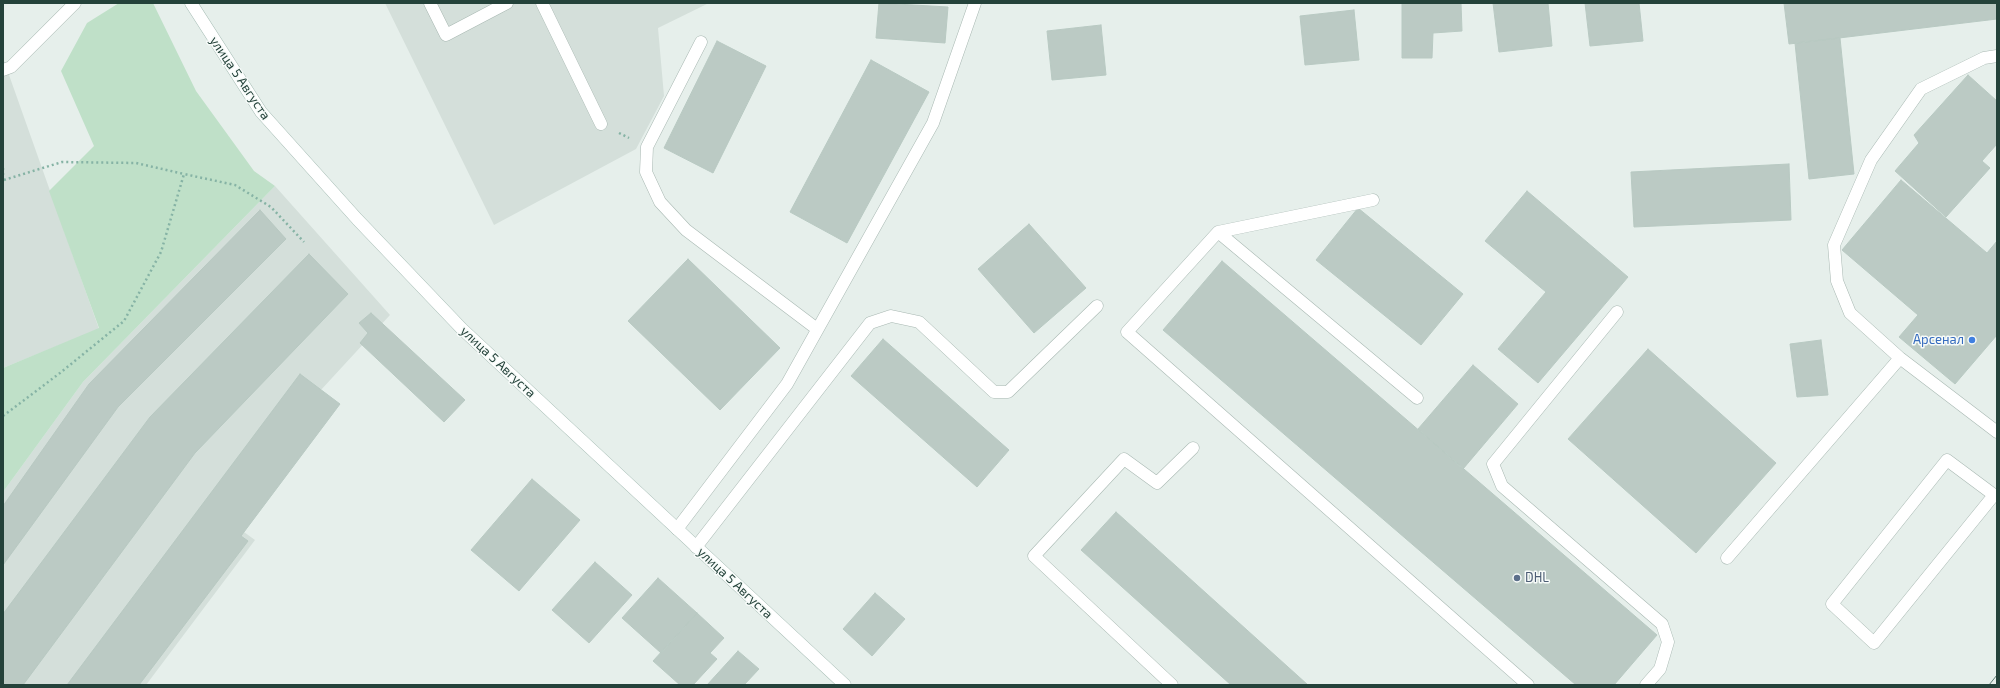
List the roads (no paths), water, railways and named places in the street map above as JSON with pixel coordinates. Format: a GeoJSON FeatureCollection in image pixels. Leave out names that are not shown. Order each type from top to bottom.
{"type":"FeatureCollection","features":[{"type":"Feature","properties":{"kind":"main road"},"geometry":{"type":"LineString","coordinates":[[3,70],[11,67],[74,3]]}},
{"type":"Feature","properties":{"kind":"main road","name":"улица 5 Августа"},"geometry":{"type":"LineString","coordinates":[[190,3],[261,112],[357,219],[462,329],[845,685]]}},
{"type":"Feature","properties":{"kind":"main road"},"geometry":{"type":"LineString","coordinates":[[430,3],[446,35],[507,3]]}},
{"type":"Feature","properties":{"kind":"main road"},"geometry":{"type":"LineString","coordinates":[[542,3],[602,124]]}},
{"type":"Feature","properties":{"kind":"main road"},"geometry":{"type":"LineString","coordinates":[[677,529],[787,384],[933,123],[976,3]]}},
{"type":"Feature","properties":{"kind":"main road"},"geometry":{"type":"LineString","coordinates":[[701,42],[647,147],[646,172],[660,202],[686,230],[817,329]]}},
{"type":"Feature","properties":{"kind":"main road"},"geometry":{"type":"LineString","coordinates":[[1997,56],[1984,58],[1921,89],[1871,160],[1834,245],[1837,281],[1850,313],[1900,358],[1997,432]]}},
{"type":"Feature","properties":{"kind":"main road"},"geometry":{"type":"LineString","coordinates":[[1373,200],[1218,232],[1127,332],[1528,685]]}},
{"type":"Feature","properties":{"kind":"main road"},"geometry":{"type":"LineString","coordinates":[[1218,232],[1417,398]]}},
{"type":"Feature","properties":{"kind":"main road"},"geometry":{"type":"LineString","coordinates":[[696,547],[870,322],[891,316],[918,322],[994,392],[1008,392],[1097,306]]}},
{"type":"Feature","properties":{"kind":"main road"},"geometry":{"type":"LineString","coordinates":[[1617,312],[1493,464],[1502,486],[1662,624],[1668,642],[1660,669],[1646,685]]}},
{"type":"Feature","properties":{"kind":"main road"},"geometry":{"type":"LineString","coordinates":[[1727,558],[1900,358]]}},
{"type":"Feature","properties":{"kind":"main road"},"geometry":{"type":"LineString","coordinates":[[1172,685],[1034,556],[1124,459],[1157,483],[1193,448]]}},
{"type":"Feature","properties":{"kind":"main road"},"geometry":{"type":"LineString","coordinates":[[1947,460],[1996,495],[1874,642],[1832,604],[1947,460]]}},
{"type":"Feature","properties":{"kind":"tram line"},"geometry":{"type":"LineString","coordinates":[[1989,685],[1997,675]]}},
{"type":"Feature","properties":{"kind":"place","name":"Арсенал"},"geometry":{"type":"Point","coordinates":[1972,340]}},
{"type":"Feature","properties":{"kind":"place","name":"DHL"},"geometry":{"type":"Point","coordinates":[1517,578]}}]}
